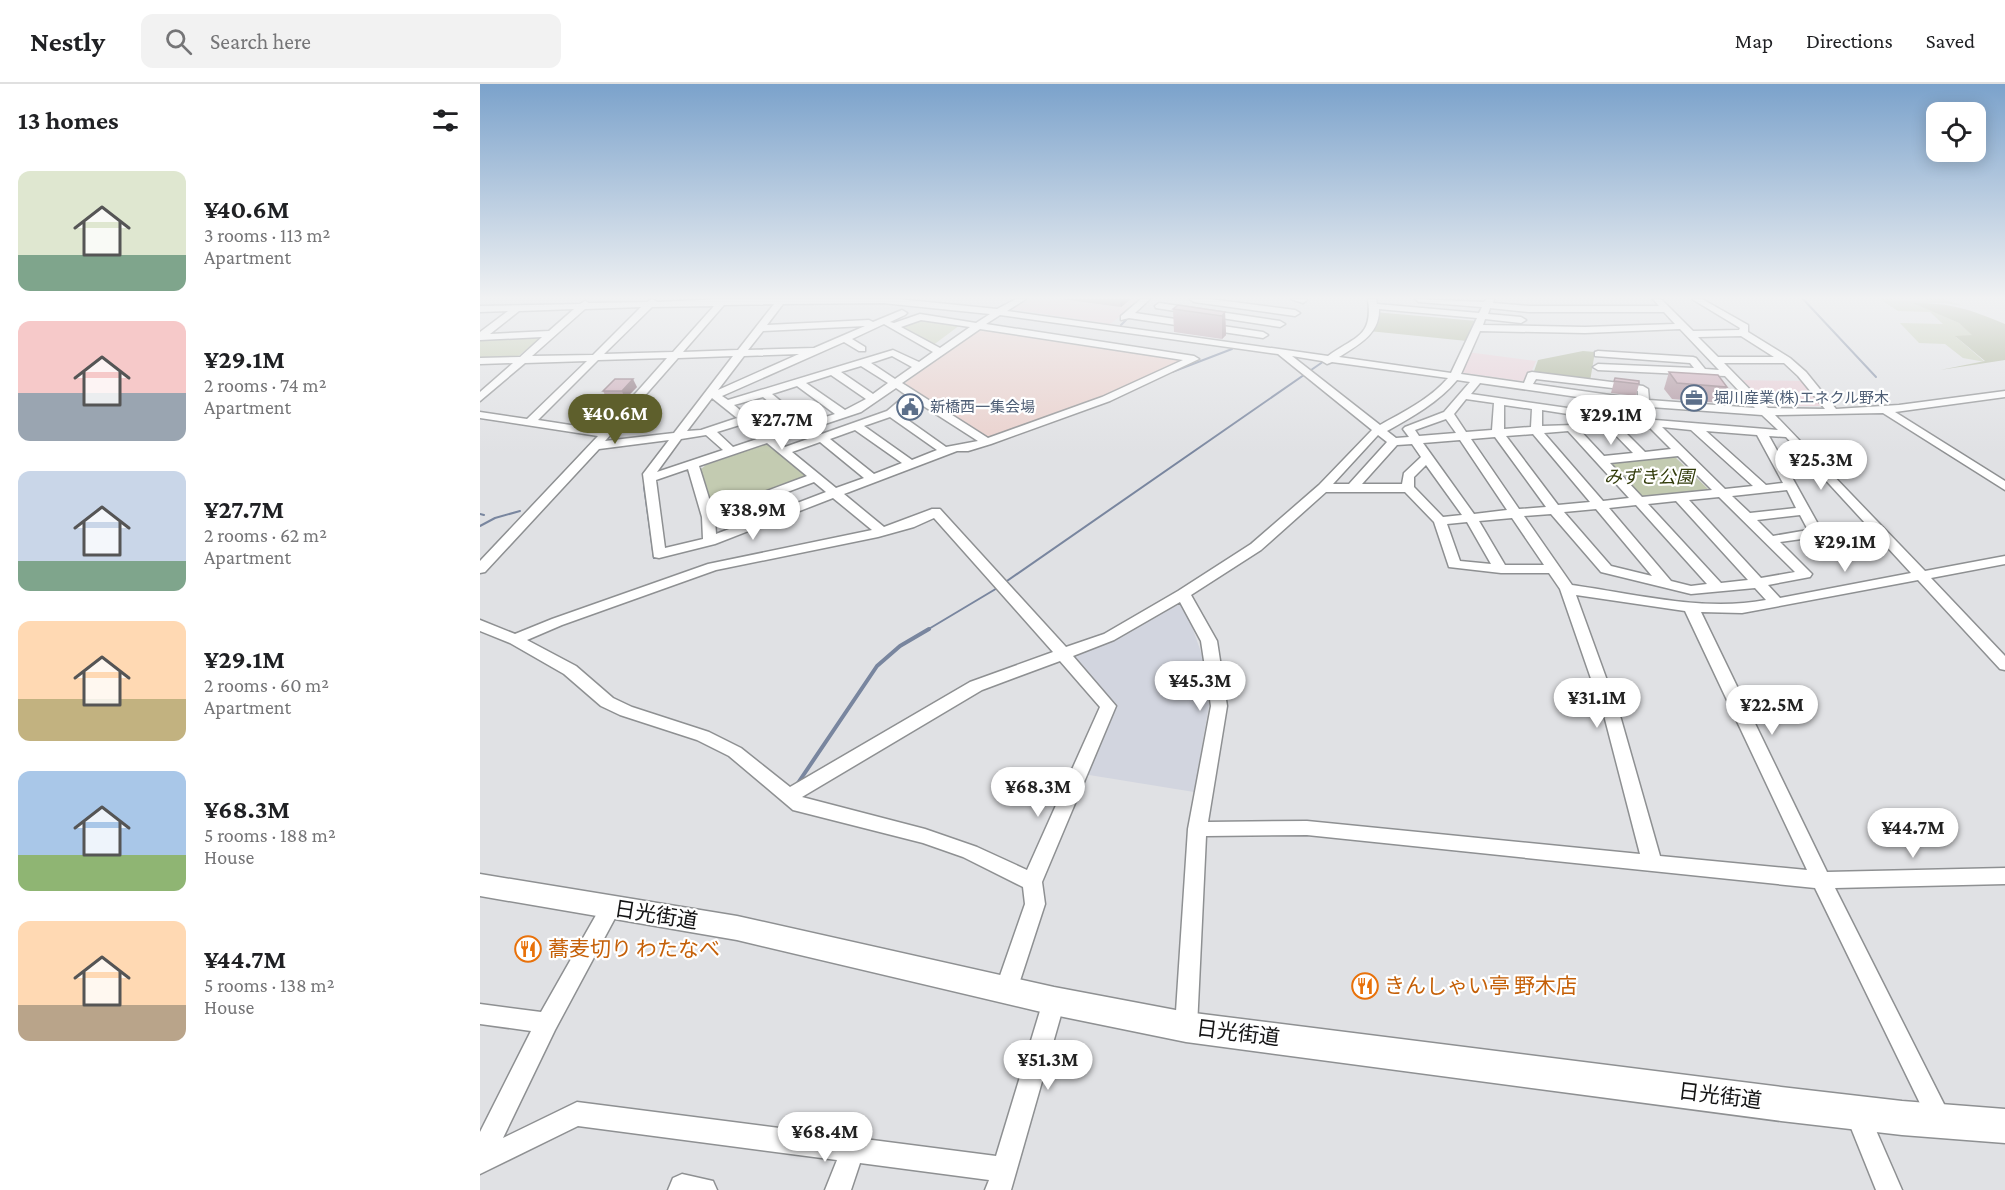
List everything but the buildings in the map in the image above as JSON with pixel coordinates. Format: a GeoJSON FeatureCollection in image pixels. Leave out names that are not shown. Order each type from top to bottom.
{"type":"FeatureCollection","features":[{"type":"Feature","properties":{"kind":"highway","name":"日光街道"},"geometry":{"type":"LineString","coordinates":[[480,885],[737,928],[1054,1001],[1186,1027],[1857,1113],[2005,1126]]}},
{"type":"Feature","properties":{"kind":"street"},"geometry":{"type":"LineString","coordinates":[[480,398],[533,351]]}},
{"type":"Feature","properties":{"kind":"street"},"geometry":{"type":"LineString","coordinates":[[529,423],[603,351]]}},
{"type":"Feature","properties":{"kind":"street"},"geometry":{"type":"LineString","coordinates":[[480,569],[606,434],[679,351]]}},
{"type":"Feature","properties":{"kind":"street"},"geometry":{"type":"LineString","coordinates":[[480,361],[814,351]]}},
{"type":"Feature","properties":{"kind":"street"},"geometry":{"type":"LineString","coordinates":[[712,395],[814,351]]}},
{"type":"Feature","properties":{"kind":"street"},"geometry":{"type":"LineString","coordinates":[[650,478],[843,414],[874,400],[940,352],[937,351]]}},
{"type":"Feature","properties":{"kind":"street"},"geometry":{"type":"LineString","coordinates":[[741,353],[712,395],[652,470],[650,478],[659,554],[710,541],[958,446],[971,448],[1106,399],[1194,359],[1142,351]]}},
{"type":"Feature","properties":{"kind":"street"},"geometry":{"type":"LineString","coordinates":[[1268,351],[1644,403],[1765,412],[1884,409],[2005,394]]}},
{"type":"Feature","properties":{"kind":"street"},"geometry":{"type":"LineString","coordinates":[[1316,379],[1316,370],[1342,351]]}},
{"type":"Feature","properties":{"kind":"street"},"geometry":{"type":"LineString","coordinates":[[789,796],[976,686],[1109,637],[1183,594],[1256,547],[1323,488],[1379,428],[1432,399],[1455,376],[1467,351]]}},
{"type":"Feature","properties":{"kind":"street"},"geometry":{"type":"LineString","coordinates":[[1594,383],[1598,367],[1597,351]]}},
{"type":"Feature","properties":{"kind":"street"},"geometry":{"type":"LineString","coordinates":[[1706,351],[1765,412],[1790,434],[2005,665]]}},
{"type":"Feature","properties":{"kind":"street"},"geometry":{"type":"LineString","coordinates":[[1772,351],[1787,360],[1802,374],[1832,411]]}},
{"type":"Feature","properties":{"kind":"street"},"geometry":{"type":"LineString","coordinates":[[728,404],[893,353],[920,367]]}},
{"type":"Feature","properties":{"kind":"street"},"geometry":{"type":"LineString","coordinates":[[1282,353],[1394,442]]}},
{"type":"Feature","properties":{"kind":"street"},"geometry":{"type":"LineString","coordinates":[[1598,354],[1693,360],[1702,372]]}},
{"type":"Feature","properties":{"kind":"street"},"geometry":{"type":"LineString","coordinates":[[1715,360],[1787,360]]}},
{"type":"Feature","properties":{"kind":"street"},"geometry":{"type":"LineString","coordinates":[[862,362],[987,442]]}},
{"type":"Feature","properties":{"kind":"street"},"geometry":{"type":"LineString","coordinates":[[1598,367],[1728,373]]}},
{"type":"Feature","properties":{"kind":"street"},"geometry":{"type":"LineString","coordinates":[[832,371],[874,400]]}},
{"type":"Feature","properties":{"kind":"street"},"geometry":{"type":"LineString","coordinates":[[1499,401],[1498,433],[1555,510],[1606,569],[1691,590],[1758,583],[1805,574],[1651,423],[1642,389],[1532,375],[1527,387]]}},
{"type":"Feature","properties":{"kind":"street"},"geometry":{"type":"LineString","coordinates":[[1477,380],[1448,414],[1409,429],[1427,458],[1471,518],[1502,569]]}},
{"type":"Feature","properties":{"kind":"street"},"geometry":{"type":"LineString","coordinates":[[798,382],[843,414]]}},
{"type":"Feature","properties":{"kind":"street"},"geometry":{"type":"LineString","coordinates":[[764,393],[806,427]]}},
{"type":"Feature","properties":{"kind":"street"},"geometry":{"type":"LineString","coordinates":[[712,395],[728,404],[882,532]]}},
{"type":"Feature","properties":{"kind":"street"},"geometry":{"type":"LineString","coordinates":[[785,451],[891,413],[913,395]]}},
{"type":"Feature","properties":{"kind":"street"},"geometry":{"type":"LineString","coordinates":[[1465,396],[1651,423],[1790,434]]}},
{"type":"Feature","properties":{"kind":"street"},"geometry":{"type":"LineString","coordinates":[[1537,407],[1536,430],[1685,606],[1941,1122]]}},
{"type":"Feature","properties":{"kind":"street"},"geometry":{"type":"LineString","coordinates":[[1884,409],[2005,486]]}},
{"type":"Feature","properties":{"kind":"street"},"geometry":{"type":"LineString","coordinates":[[891,413],[945,451]]}},
{"type":"Feature","properties":{"kind":"street"},"geometry":{"type":"LineString","coordinates":[[1448,414],[1567,589],[1613,719],[1652,862]]}},
{"type":"Feature","properties":{"kind":"street"},"geometry":{"type":"LineString","coordinates":[[480,415],[606,434]]}},
{"type":"Feature","properties":{"kind":"street"},"geometry":{"type":"LineString","coordinates":[[1603,416],[1641,454]]}},
{"type":"Feature","properties":{"kind":"street"},"geometry":{"type":"LineString","coordinates":[[595,446],[710,431],[746,419]]}},
{"type":"Feature","properties":{"kind":"street"},"geometry":{"type":"LineString","coordinates":[[855,425],[911,464]]}},
{"type":"Feature","properties":{"kind":"street"},"geometry":{"type":"LineString","coordinates":[[1351,489],[1394,442],[1570,427],[1718,588]]}},
{"type":"Feature","properties":{"kind":"street"},"geometry":{"type":"LineString","coordinates":[[1695,427],[1763,489]]}},
{"type":"Feature","properties":{"kind":"street"},"geometry":{"type":"LineString","coordinates":[[710,431],[732,452]]}},
{"type":"Feature","properties":{"kind":"street"},"geometry":{"type":"LineString","coordinates":[[1761,432],[1816,533],[1771,540]]}},
{"type":"Feature","properties":{"kind":"street"},"geometry":{"type":"LineString","coordinates":[[821,437],[873,478]]}},
{"type":"Feature","properties":{"kind":"street"},"geometry":{"type":"LineString","coordinates":[[1601,460],[1641,454],[1681,452]]}},
{"type":"Feature","properties":{"kind":"street"},"geometry":{"type":"LineString","coordinates":[[1427,458],[1408,476],[1408,488],[1440,521],[1454,564],[1502,569],[1554,569]]}},
{"type":"Feature","properties":{"kind":"street"},"geometry":{"type":"LineString","coordinates":[[693,465],[708,517],[710,541]]}},
{"type":"Feature","properties":{"kind":"street"},"geometry":{"type":"LineString","coordinates":[[708,517],[816,477]]}},
{"type":"Feature","properties":{"kind":"street"},"geometry":{"type":"LineString","coordinates":[[1440,521],[1791,486]]}},
{"type":"Feature","properties":{"kind":"street"},"geometry":{"type":"LineString","coordinates":[[1323,488],[1408,488]]}},
{"type":"Feature","properties":{"kind":"street"},"geometry":{"type":"LineString","coordinates":[[1680,498],[1777,603]]}},
{"type":"Feature","properties":{"kind":"street"},"geometry":{"type":"LineString","coordinates":[[1747,517],[1805,511]]}},
{"type":"Feature","properties":{"kind":"street"},"geometry":{"type":"LineString","coordinates":[[515,640],[557,622],[713,567],[882,532],[936,512],[1000,581],[1108,706],[1032,882],[1035,904],[1006,990]]}},
{"type":"Feature","properties":{"kind":"street"},"geometry":{"type":"LineString","coordinates":[[1567,589],[1685,606],[1742,609],[2005,560]]}},
{"type":"Feature","properties":{"kind":"street"},"geometry":{"type":"LineString","coordinates":[[1183,594],[1209,640],[1219,706],[1197,830],[1186,1027]]}},
{"type":"Feature","properties":{"kind":"street"},"geometry":{"type":"LineString","coordinates":[[480,625],[515,640],[570,670],[607,702],[626,711],[703,736],[735,752],[799,805],[925,836],[970,852],[1032,882]]}},
{"type":"Feature","properties":{"kind":"street"},"geometry":{"type":"LineString","coordinates":[[1197,830],[1307,828],[1821,880],[2005,876]]}},
{"type":"Feature","properties":{"kind":"street"},"geometry":{"type":"LineString","coordinates":[[480,1160],[547,1023],[611,908]]}},
{"type":"Feature","properties":{"kind":"street"},"geometry":{"type":"LineString","coordinates":[[480,1160],[577,1114],[853,1149],[1000,1179],[1054,1001]]}},
{"type":"Feature","properties":{"kind":"street"},"geometry":{"type":"LineString","coordinates":[[480,1014],[547,1023]]}},
{"type":"Feature","properties":{"kind":"street"},"geometry":{"type":"LineString","coordinates":[[1857,1113],[1889,1190]]}},
{"type":"Feature","properties":{"kind":"street"},"geometry":{"type":"LineString","coordinates":[[838,1190],[853,1149]]}},
{"type":"Feature","properties":{"kind":"street"},"geometry":{"type":"LineString","coordinates":[[681,1190],[682,1187],[704,1190]]}},
{"type":"Feature","properties":{"kind":"shaded area"},"geometry":{"type":"Polygon","coordinates":[[[950,351],[1126,351],[1188,360],[1105,397],[992,438],[985,438],[909,389],[905,383],[950,351]]]}},
{"type":"Feature","properties":{"kind":"shaded area"},"geometry":{"type":"Polygon","coordinates":[[[1467,352],[1536,361],[1527,382],[1458,372],[1467,352]]]}},
{"type":"Feature","properties":{"kind":"shaded area"},"geometry":{"type":"Polygon","coordinates":[[[1739,380],[1803,381],[1824,406],[1764,406],[1739,380]]]}},
{"type":"Feature","properties":{"kind":"shaded area"},"geometry":{"type":"Polygon","coordinates":[[[1182,598],[1203,658],[1209,705],[1194,792],[1083,774],[1110,703],[1067,655],[1182,598]]]}},
{"type":"Feature","properties":{"kind":"green space"},"geometry":{"type":"Polygon","coordinates":[[[480,351],[525,351],[516,358],[480,360],[480,351]]]}},
{"type":"Feature","properties":{"kind":"green space"},"geometry":{"type":"Polygon","coordinates":[[[1583,351],[1595,352],[1590,381],[1533,374],[1538,360],[1583,351]]]}},
{"type":"Feature","properties":{"kind":"green space"},"geometry":{"type":"Polygon","coordinates":[[[1954,351],[1972,351],[1985,362],[1963,358],[1954,351]]]}},
{"type":"Feature","properties":{"kind":"green space"},"geometry":{"type":"Polygon","coordinates":[[[1973,351],[2005,351],[2005,360],[1940,370],[1985,361],[1973,351]]]}},
{"type":"Feature","properties":{"kind":"green space"},"geometry":{"type":"Polygon","coordinates":[[[766,444],[774,445],[808,475],[712,513],[701,469],[706,465],[766,444]]]}},
{"type":"Feature","properties":{"kind":"green space","name":"みずき公園"},"geometry":{"type":"Polygon","coordinates":[[[1670,455],[1675,457],[1708,489],[1641,498],[1608,462],[1670,455]]]}},
{"type":"Feature","properties":{"kind":"waterway"},"geometry":{"type":"LineString","coordinates":[[1172,372],[1228,351]]}},
{"type":"Feature","properties":{"kind":"waterway"},"geometry":{"type":"LineString","coordinates":[[1851,351],[1876,377]]}},
{"type":"Feature","properties":{"kind":"waterway"},"geometry":{"type":"LineString","coordinates":[[1004,583],[1327,359]]}},
{"type":"Feature","properties":{"kind":"waterway"},"geometry":{"type":"LineString","coordinates":[[644,486],[654,558],[660,557]]}},
{"type":"Feature","properties":{"kind":"waterway"},"geometry":{"type":"LineString","coordinates":[[480,526],[495,518],[520,511]]}},
{"type":"Feature","properties":{"kind":"waterway"},"geometry":{"type":"LineString","coordinates":[[480,514],[484,515]]}},
{"type":"Feature","properties":{"kind":"waterway"},"geometry":{"type":"LineString","coordinates":[[927,630],[999,587]]}},
{"type":"Feature","properties":{"kind":"waterway"},"geometry":{"type":"LineString","coordinates":[[798,783],[877,666],[900,646],[929,629]]}},
{"type":"Feature","properties":{"kind":"place","name":"堀川産業(株)エネクル野木"},"geometry":{"type":"Point","coordinates":[1694,398]}},
{"type":"Feature","properties":{"kind":"place","name":"新橋西一集会場"},"geometry":{"type":"Point","coordinates":[910,407]}},
{"type":"Feature","properties":{"kind":"place","name":"蕎麦切り わたなべ"},"geometry":{"type":"Point","coordinates":[528,949]}},
{"type":"Feature","properties":{"kind":"place","name":"きんしゃい亭 野木店"},"geometry":{"type":"Point","coordinates":[1365,986]}}]}
